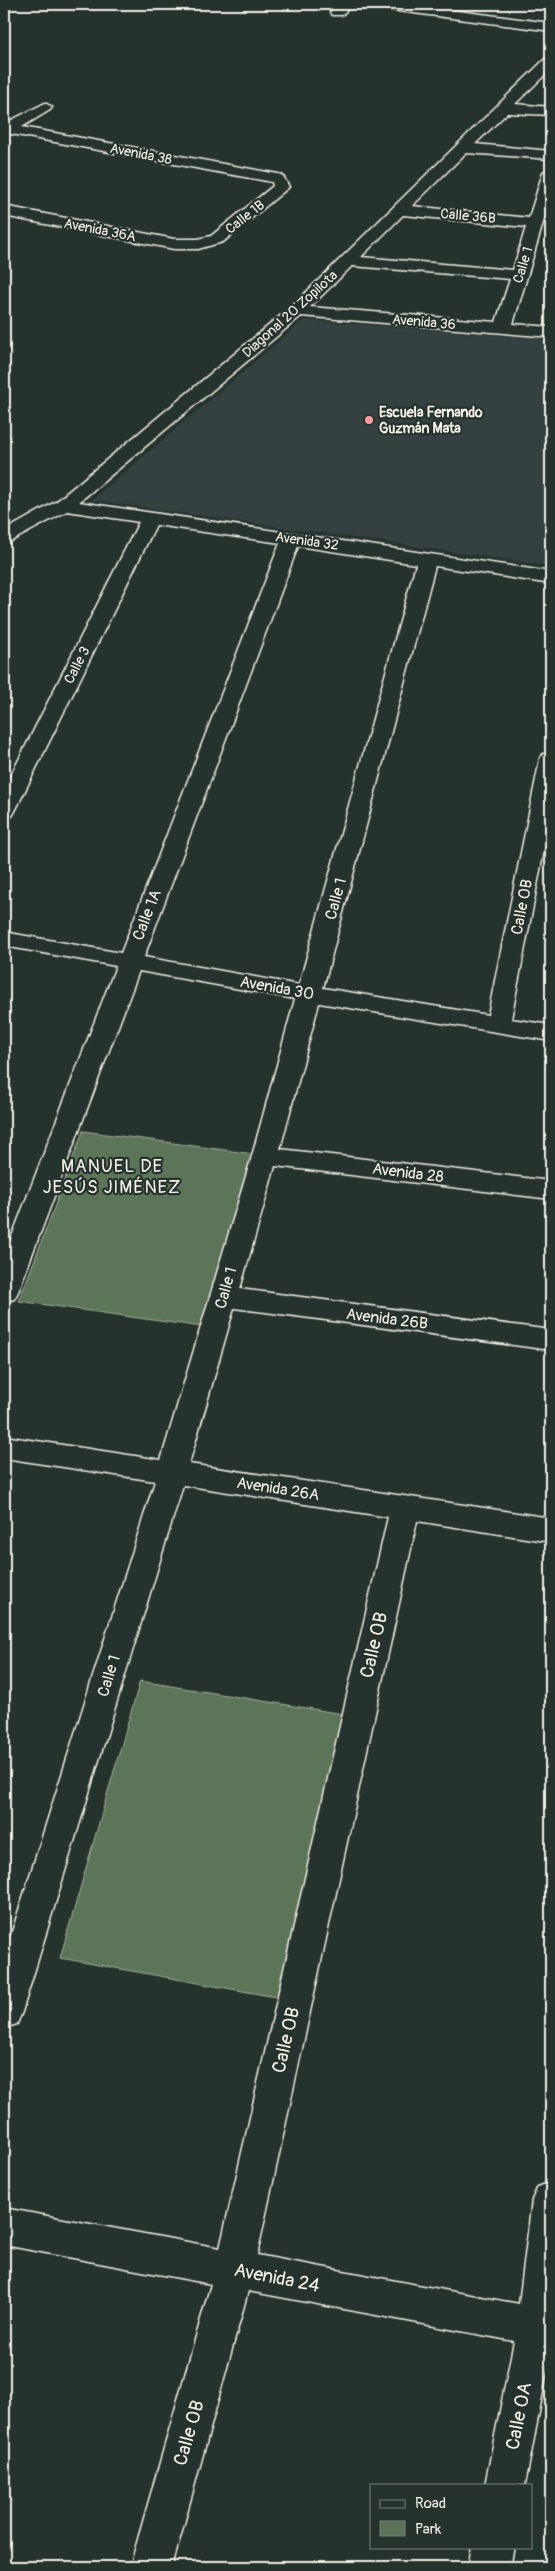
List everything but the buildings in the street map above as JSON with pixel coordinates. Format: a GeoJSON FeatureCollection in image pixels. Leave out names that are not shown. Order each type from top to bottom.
{"type":"FeatureCollection","features":[{"type":"Feature","properties":{"kind":"street"},"geometry":{"type":"LineString","coordinates":[[375,4],[551,27]]}},
{"type":"Feature","properties":{"kind":"street","name":"Diagonal 20 Zopilota"},"geometry":{"type":"LineString","coordinates":[[4,538],[64,505],[297,312],[464,148],[502,108],[550,63]]}},
{"type":"Feature","properties":{"kind":"street"},"geometry":{"type":"LineString","coordinates":[[5,130],[45,107]]}},
{"type":"Feature","properties":{"kind":"street"},"geometry":{"type":"LineString","coordinates":[[502,108],[551,111]]}},
{"type":"Feature","properties":{"kind":"street","name":"Avenida 38"},"geometry":{"type":"LineString","coordinates":[[5,130],[278,179]]}},
{"type":"Feature","properties":{"kind":"street"},"geometry":{"type":"LineString","coordinates":[[464,148],[551,155]]}},
{"type":"Feature","properties":{"kind":"street","name":"Calle 1"},"geometry":{"type":"LineString","coordinates":[[503,328],[551,172]]}},
{"type":"Feature","properties":{"kind":"street","name":"Calle 1B"},"geometry":{"type":"LineString","coordinates":[[198,244],[217,239],[270,197],[281,187],[278,179]]}},
{"type":"Feature","properties":{"kind":"street","name":"Calle 36B"},"geometry":{"type":"LineString","coordinates":[[401,210],[535,223]]}},
{"type":"Feature","properties":{"kind":"street","name":"Avenida 36A"},"geometry":{"type":"LineString","coordinates":[[4,211],[174,244],[198,244]]}},
{"type":"Feature","properties":{"kind":"street"},"geometry":{"type":"LineString","coordinates":[[349,261],[520,275]]}},
{"type":"Feature","properties":{"kind":"street","name":"Avenida 36"},"geometry":{"type":"LineString","coordinates":[[297,312],[551,332]]}},
{"type":"Feature","properties":{"kind":"street","name":"Avenida 32"},"geometry":{"type":"LineString","coordinates":[[64,505],[551,578]]}},
{"type":"Feature","properties":{"kind":"street","name":"Calle 3"},"geometry":{"type":"LineString","coordinates":[[4,811],[150,518]]}},
{"type":"Feature","properties":{"kind":"street","name":"Calle 1A"},"geometry":{"type":"LineString","coordinates":[[4,1292],[291,539]]}},
{"type":"Feature","properties":{"kind":"street","name":"Calle 1"},"geometry":{"type":"LineString","coordinates":[[4,2012],[172,1473],[224,1297],[310,994],[427,559]]}},
{"type":"Feature","properties":{"kind":"street","name":"Calle 0B"},"geometry":{"type":"LineString","coordinates":[[498,1026],[551,759]]}},
{"type":"Feature","properties":{"kind":"street","name":"Avenida 30"},"geometry":{"type":"LineString","coordinates":[[4,939],[130,960],[310,994],[498,1026],[551,1033]]}},
{"type":"Feature","properties":{"kind":"street","name":"Avenida 28"},"geometry":{"type":"LineString","coordinates":[[264,1156],[551,1190]]}},
{"type":"Feature","properties":{"kind":"street","name":"Avenida 26B"},"geometry":{"type":"LineString","coordinates":[[224,1297],[551,1340]]}},
{"type":"Feature","properties":{"kind":"street","name":"Avenida 26A"},"geometry":{"type":"LineString","coordinates":[[4,1447],[551,1530]]}},
{"type":"Feature","properties":{"kind":"street","name":"Calle 0B"},"geometry":{"type":"LineString","coordinates":[[151,2567],[234,2270],[405,1508]]}},
{"type":"Feature","properties":{"kind":"street","name":"Calle 0A"},"geometry":{"type":"LineString","coordinates":[[505,2484],[544,2328],[551,2200]]}},
{"type":"Feature","properties":{"kind":"street","name":"Avenida 24"},"geometry":{"type":"LineString","coordinates":[[4,2226],[544,2328]]}},
{"type":"Feature","properties":{"kind":"street"},"geometry":{"type":"LineString","coordinates":[[489,2567],[493,2548]]}},
{"type":"Feature","properties":{"kind":"shaded area","name":"Escuela Fernando Guzmán Mata"},"geometry":{"type":"Polygon","coordinates":[[[304,320],[551,339],[551,566],[92,500],[304,320]]]}},
{"type":"Feature","properties":{"kind":"green space"},"geometry":{"type":"Polygon","coordinates":[[[83,1131],[254,1154],[202,1327],[19,1301],[83,1131]]]}},
{"type":"Feature","properties":{"kind":"green space"},"geometry":{"type":"Polygon","coordinates":[[[140,1681],[343,1714],[281,1998],[60,1958],[140,1681]]]}},
{"type":"Feature","properties":{"kind":"place","name":"Escuela Fernando Guzmán Mata"},"geometry":{"type":"Point","coordinates":[369,420]}},
{"type":"Feature","properties":{"kind":"district","name":"MANUEL DE JESÚS JIMÉNEZ"},"geometry":{"type":"Point","coordinates":[112,1176]}}]}
